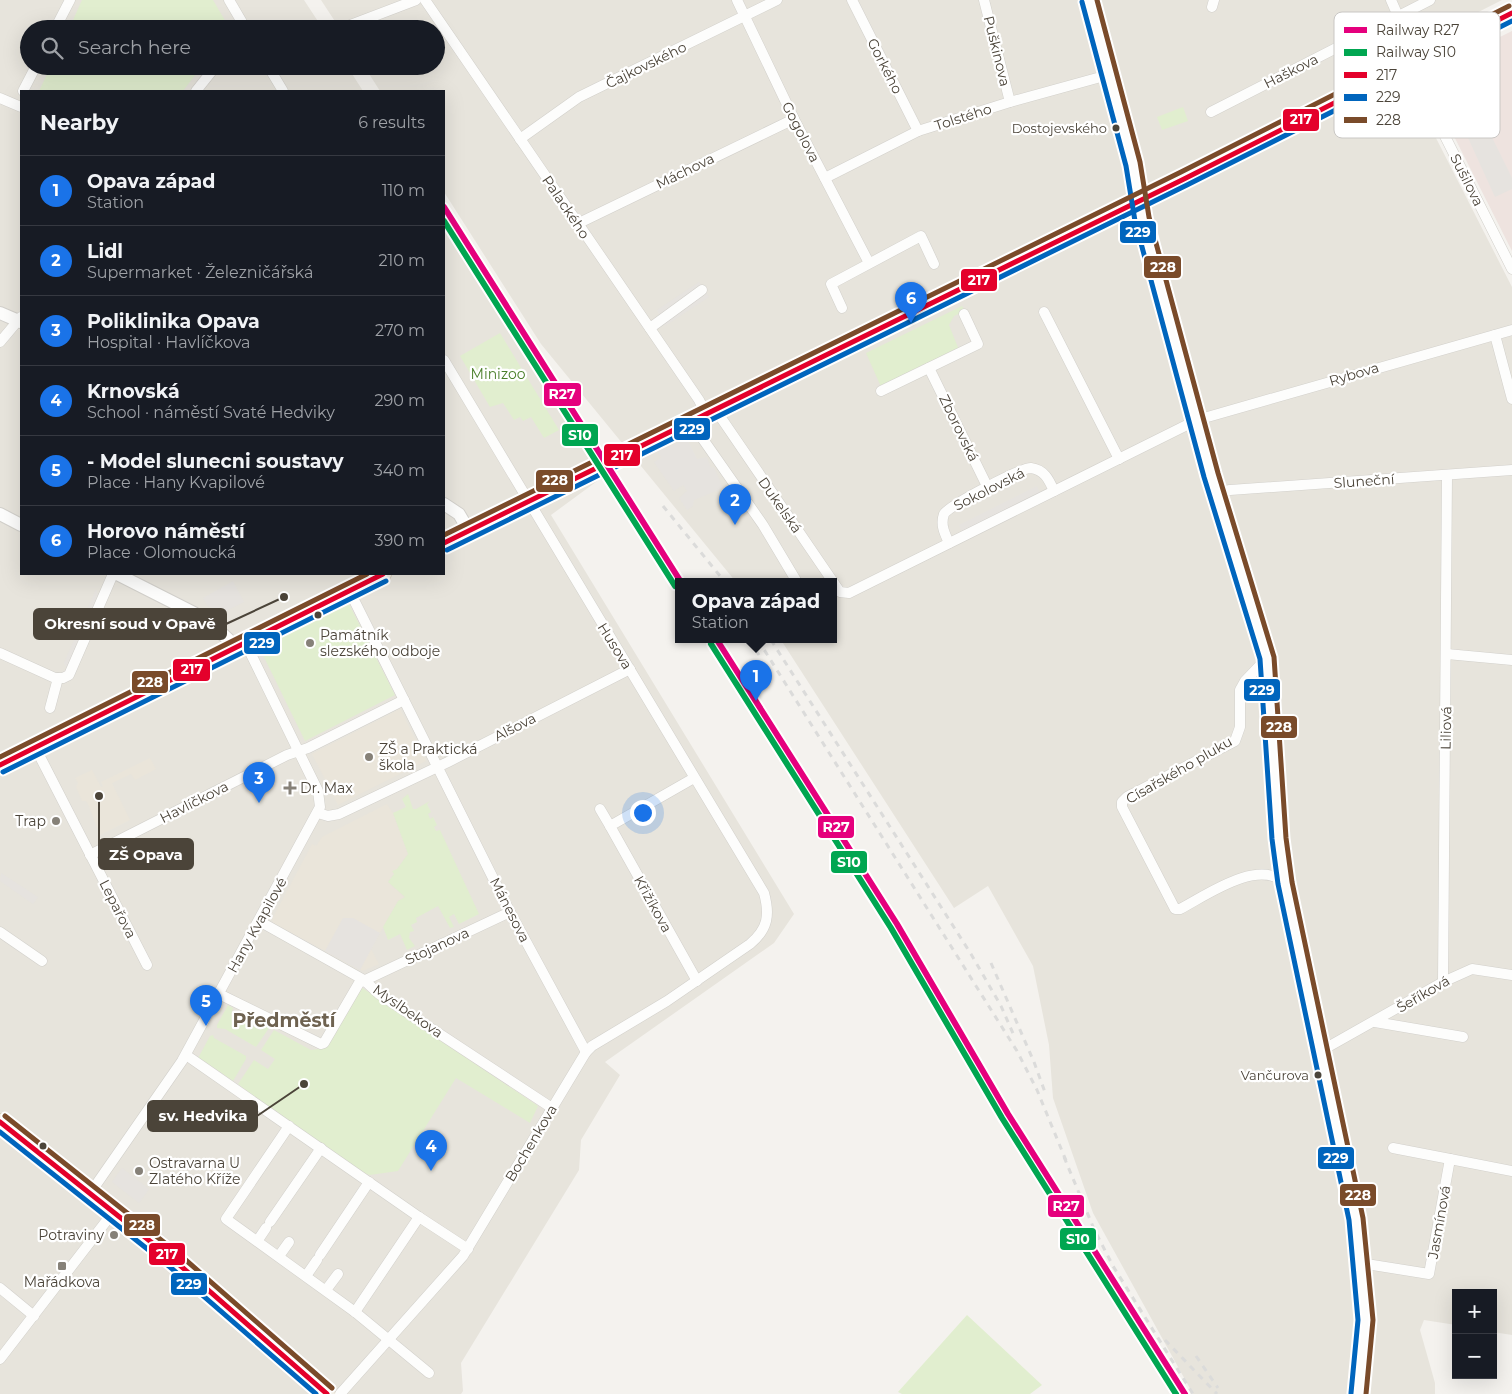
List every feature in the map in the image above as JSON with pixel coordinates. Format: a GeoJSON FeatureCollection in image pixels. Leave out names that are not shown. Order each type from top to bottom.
{"type":"FeatureCollection","features":[{"type":"Feature","properties":{"kind":"main road"},"geometry":{"type":"LineString","coordinates":[[1500,19],[1512,13]]}},
{"type":"Feature","properties":{"kind":"main road"},"geometry":{"type":"LineString","coordinates":[[445,543],[1139,201],[1334,102]]}},
{"type":"Feature","properties":{"kind":"main road"},"geometry":{"type":"LineString","coordinates":[[0,765],[381,575]]}},
{"type":"Feature","properties":{"kind":"main road"},"geometry":{"type":"LineString","coordinates":[[0,1122],[114,1211],[327,1394]]}},
{"type":"Feature","properties":{"kind":"street"},"geometry":{"type":"LineString","coordinates":[[60,20],[70,0]]}},
{"type":"Feature","properties":{"kind":"street"},"geometry":{"type":"LineString","coordinates":[[229,0],[241,20]]}},
{"type":"Feature","properties":{"kind":"street"},"geometry":{"type":"LineString","coordinates":[[364,20],[416,0]]}},
{"type":"Feature","properties":{"kind":"street","name":"Palackého"},"geometry":{"type":"LineString","coordinates":[[425,0],[439,20]]}},
{"type":"Feature","properties":{"kind":"street","name":"Gogolova"},"geometry":{"type":"LineString","coordinates":[[737,0],[794,119],[869,263]]}},
{"type":"Feature","properties":{"kind":"street","name":"Čajkovského"},"geometry":{"type":"LineString","coordinates":[[520,139],[579,97],[777,0]]}},
{"type":"Feature","properties":{"kind":"street","name":"Gorkého"},"geometry":{"type":"LineString","coordinates":[[852,0],[918,131]]}},
{"type":"Feature","properties":{"kind":"street","name":"Puškinova"},"geometry":{"type":"LineString","coordinates":[[984,0],[1010,102]]}},
{"type":"Feature","properties":{"kind":"street"},"geometry":{"type":"LineString","coordinates":[[1089,0],[1133,164],[1139,201],[1216,493],[1267,658],[1279,839],[1285,883],[1319,1052],[1356,1219],[1366,1320],[1358,1394]]}},
{"type":"Feature","properties":{"kind":"street"},"geometry":{"type":"LineString","coordinates":[[1391,0],[1396,12]]}},
{"type":"Feature","properties":{"kind":"street","name":"Haškova"},"geometry":{"type":"LineString","coordinates":[[1406,12],[1430,0]]}},
{"type":"Feature","properties":{"kind":"street","name":"Palackého"},"geometry":{"type":"LineString","coordinates":[[445,29],[699,400],[704,414]]}},
{"type":"Feature","properties":{"kind":"street","name":"Haškova"},"geometry":{"type":"LineString","coordinates":[[1211,112],[1334,49]]}},
{"type":"Feature","properties":{"kind":"street"},"geometry":{"type":"LineString","coordinates":[[24,90],[31,75]]}},
{"type":"Feature","properties":{"kind":"street"},"geometry":{"type":"LineString","coordinates":[[197,90],[209,75]]}},
{"type":"Feature","properties":{"kind":"street"},"geometry":{"type":"LineString","coordinates":[[273,75],[282,90]]}},
{"type":"Feature","properties":{"kind":"street","name":"Tolstého"},"geometry":{"type":"LineString","coordinates":[[824,178],[918,131],[1010,102],[1108,76]]}},
{"type":"Feature","properties":{"kind":"street"},"geometry":{"type":"LineString","coordinates":[[0,98],[19,106]]}},
{"type":"Feature","properties":{"kind":"street","name":"Máchova"},"geometry":{"type":"LineString","coordinates":[[577,224],[794,119]]}},
{"type":"Feature","properties":{"kind":"street","name":"Sušilova"},"geometry":{"type":"LineString","coordinates":[[1446,138],[1512,269]]}},
{"type":"Feature","properties":{"kind":"street"},"geometry":{"type":"LineString","coordinates":[[842,308],[831,284],[921,236],[934,264]]}},
{"type":"Feature","properties":{"kind":"street"},"geometry":{"type":"LineString","coordinates":[[650,328],[702,290]]}},
{"type":"Feature","properties":{"kind":"street"},"geometry":{"type":"LineString","coordinates":[[1044,312],[1118,459]]}},
{"type":"Feature","properties":{"kind":"street"},"geometry":{"type":"LineString","coordinates":[[0,313],[20,319],[0,342]]}},
{"type":"Feature","properties":{"kind":"street"},"geometry":{"type":"LineString","coordinates":[[880,391],[978,344],[964,314]]}},
{"type":"Feature","properties":{"kind":"street","name":"Rybova"},"geometry":{"type":"LineString","coordinates":[[1197,420],[1512,330]]}},
{"type":"Feature","properties":{"kind":"street"},"geometry":{"type":"LineString","coordinates":[[1495,334],[1512,399]]}},
{"type":"Feature","properties":{"kind":"street","name":"Husova"},"geometry":{"type":"LineString","coordinates":[[445,362],[764,893],[768,915],[766,925],[760,936]]}},
{"type":"Feature","properties":{"kind":"street","name":"Zborovská"},"geometry":{"type":"LineString","coordinates":[[929,368],[988,488]]}},
{"type":"Feature","properties":{"kind":"street"},"geometry":{"type":"LineString","coordinates":[[704,414],[700,435],[763,525],[795,578]]}},
{"type":"Feature","properties":{"kind":"street","name":"Dukelská"},"geometry":{"type":"LineString","coordinates":[[704,414],[829,578]]}},
{"type":"Feature","properties":{"kind":"street"},"geometry":{"type":"LineString","coordinates":[[949,543],[1197,420]]}},
{"type":"Feature","properties":{"kind":"street","name":"Sokolovská"},"geometry":{"type":"LineString","coordinates":[[949,543],[942,526],[944,514],[951,506],[1029,468],[1039,470],[1047,476],[1054,491]]}},
{"type":"Feature","properties":{"kind":"street","name":"Sluneční"},"geometry":{"type":"LineString","coordinates":[[1216,493],[1230,490],[1512,470]]}},
{"type":"Feature","properties":{"kind":"street","name":"Liliová"},"geometry":{"type":"LineString","coordinates":[[1443,982],[1447,475]]}},
{"type":"Feature","properties":{"kind":"street"},"geometry":{"type":"LineString","coordinates":[[445,505],[459,514],[469,531]]}},
{"type":"Feature","properties":{"kind":"street"},"geometry":{"type":"LineString","coordinates":[[0,514],[20,524]]}},
{"type":"Feature","properties":{"kind":"street","name":"Dukelská"},"geometry":{"type":"LineString","coordinates":[[837,588],[840,592],[849,593],[949,543]]}},
{"type":"Feature","properties":{"kind":"street"},"geometry":{"type":"LineString","coordinates":[[0,653],[58,678],[66,677],[72,670],[113,575]]}},
{"type":"Feature","properties":{"kind":"street"},"geometry":{"type":"LineString","coordinates":[[119,575],[194,613],[203,622],[240,645],[298,750],[320,796],[318,813]]}},
{"type":"Feature","properties":{"kind":"street","name":"Mánesova"},"geometry":{"type":"LineString","coordinates":[[349,590],[510,912],[586,1052]]}},
{"type":"Feature","properties":{"kind":"street"},"geometry":{"type":"LineString","coordinates":[[1447,654],[1512,660]]}},
{"type":"Feature","properties":{"kind":"street","name":"Císařského pluku"},"geometry":{"type":"LineString","coordinates":[[1267,658],[1245,681],[1240,690],[1240,727],[1235,742],[1127,797],[1122,802],[1122,807],[1175,910],[1180,910],[1251,874],[1278,876],[1285,883]]}},
{"type":"Feature","properties":{"kind":"street","name":"Alšova"},"geometry":{"type":"LineString","coordinates":[[318,813],[328,816],[339,814],[438,767],[630,669]]}},
{"type":"Feature","properties":{"kind":"street"},"geometry":{"type":"LineString","coordinates":[[50,708],[58,678]]}},
{"type":"Feature","properties":{"kind":"street","name":"Havlíčkova"},"geometry":{"type":"LineString","coordinates":[[90,855],[298,750],[308,748],[404,700]]}},
{"type":"Feature","properties":{"kind":"street","name":"Lepařova"},"geometry":{"type":"LineString","coordinates":[[35,747],[147,965]]}},
{"type":"Feature","properties":{"kind":"street"},"geometry":{"type":"LineString","coordinates":[[610,826],[694,778]]}},
{"type":"Feature","properties":{"kind":"street","name":"Křižíkova"},"geometry":{"type":"LineString","coordinates":[[600,809],[697,981]]}},
{"type":"Feature","properties":{"kind":"street","name":"Hany Kvapilové"},"geometry":{"type":"LineString","coordinates":[[91,1192],[186,1055],[318,813]]}},
{"type":"Feature","properties":{"kind":"street","name":"Stojanova"},"geometry":{"type":"LineString","coordinates":[[364,980],[510,912]]}},
{"type":"Feature","properties":{"kind":"street","name":"Myslbekova"},"geometry":{"type":"LineString","coordinates":[[259,921],[364,980],[379,994],[552,1108]]}},
{"type":"Feature","properties":{"kind":"street"},"geometry":{"type":"LineString","coordinates":[[0,932],[42,961]]}},
{"type":"Feature","properties":{"kind":"street","name":"Bochenkova"},"geometry":{"type":"LineString","coordinates":[[340,1394],[390,1340],[468,1248],[586,1052],[592,1046],[697,981],[760,936]]}},
{"type":"Feature","properties":{"kind":"street","name":"Šeříková"},"geometry":{"type":"LineString","coordinates":[[1319,1052],[1443,982],[1472,969],[1512,976]]}},
{"type":"Feature","properties":{"kind":"street"},"geometry":{"type":"LineString","coordinates":[[219,994],[321,1044],[324,1043],[356,986],[364,980]]}},
{"type":"Feature","properties":{"kind":"street","name":"Šeříková"},"geometry":{"type":"LineString","coordinates":[[1375,1022],[1463,1037]]}},
{"type":"Feature","properties":{"kind":"street"},"geometry":{"type":"LineString","coordinates":[[186,1055],[419,1217],[468,1248]]}},
{"type":"Feature","properties":{"kind":"street"},"geometry":{"type":"LineString","coordinates":[[289,1126],[226,1219],[258,1240],[356,1312],[428,1373]]}},
{"type":"Feature","properties":{"kind":"street"},"geometry":{"type":"LineString","coordinates":[[258,1240],[321,1148]]}},
{"type":"Feature","properties":{"kind":"street"},"geometry":{"type":"LineString","coordinates":[[1393,1148],[1512,1171]]}},
{"type":"Feature","properties":{"kind":"street","name":"Jasmínová"},"geometry":{"type":"LineString","coordinates":[[1360,1263],[1429,1274],[1450,1159]]}},
{"type":"Feature","properties":{"kind":"street"},"geometry":{"type":"LineString","coordinates":[[306,1276],[369,1182]]}},
{"type":"Feature","properties":{"kind":"street"},"geometry":{"type":"LineString","coordinates":[[0,1359],[114,1211]]}},
{"type":"Feature","properties":{"kind":"street"},"geometry":{"type":"LineString","coordinates":[[356,1312],[419,1217]]}},
{"type":"Feature","properties":{"kind":"street"},"geometry":{"type":"LineString","coordinates":[[279,1256],[289,1242]]}},
{"type":"Feature","properties":{"kind":"street"},"geometry":{"type":"LineString","coordinates":[[326,1290],[338,1274]]}},
{"type":"Feature","properties":{"kind":"street"},"geometry":{"type":"LineString","coordinates":[[0,1288],[34,1316]]}},
{"type":"Feature","properties":{"kind":"shaded area"},"geometry":{"type":"Polygon","coordinates":[[[0,0],[304,0],[317,20],[20,20],[20,75],[353,75],[362,90],[20,90],[20,575],[445,575],[445,221],[528,352],[600,479],[551,515],[794,914],[774,943],[605,1062],[620,1075],[581,1140],[579,1170],[461,1363],[463,1391],[461,1394],[0,1394],[0,0]]]}},
{"type":"Feature","properties":{"kind":"shaded area"},"geometry":{"type":"Polygon","coordinates":[[[321,0],[1502,0],[1478,12],[1334,12],[1334,138],[1436,138],[1512,287],[1512,1335],[1497,1333],[1497,1289],[1452,1289],[1452,1324],[1424,1320],[1420,1330],[1435,1383],[1435,1394],[1193,1394],[1093,1213],[1053,1098],[1049,1045],[1033,966],[988,886],[954,908],[783,643],[837,643],[837,578],[733,578],[541,344],[445,194],[445,90],[379,90],[370,75],[445,75],[445,20],[334,20],[321,0]]]}},
{"type":"Feature","properties":{"kind":"shaded area"},"geometry":{"type":"Polygon","coordinates":[[[1512,31],[1512,251],[1455,138],[1500,138],[1500,37],[1512,31]]]}},
{"type":"Feature","properties":{"kind":"shaded area"},"geometry":{"type":"Polygon","coordinates":[[[1468,138],[1492,138],[1512,178],[1512,189],[1495,197],[1468,138]]]}},
{"type":"Feature","properties":{"kind":"shaded area"},"geometry":{"type":"Polygon","coordinates":[[[699,282],[709,297],[665,326],[657,310],[699,282]]]}},
{"type":"Feature","properties":{"kind":"shaded area"},"geometry":{"type":"Polygon","coordinates":[[[687,439],[697,459],[707,457],[711,468],[714,467],[723,488],[694,500],[693,506],[687,510],[679,498],[687,491],[683,485],[674,491],[654,462],[661,458],[658,451],[687,439]]]}},
{"type":"Feature","properties":{"kind":"shaded area"},"geometry":{"type":"Polygon","coordinates":[[[1037,486],[1040,493],[962,533],[959,525],[1037,486]]]}},
{"type":"Feature","properties":{"kind":"shaded area"},"geometry":{"type":"Polygon","coordinates":[[[233,581],[244,602],[220,614],[207,605],[203,598],[233,581]]]}},
{"type":"Feature","properties":{"kind":"shaded area"},"geometry":{"type":"Polygon","coordinates":[[[96,589],[99,598],[68,671],[64,663],[96,589]]]}},
{"type":"Feature","properties":{"kind":"shaded area","name":"ZŠ a Praktická škola"},"geometry":{"type":"Polygon","coordinates":[[[400,709],[426,761],[338,805],[312,754],[400,709]]]}},
{"type":"Feature","properties":{"kind":"shaded area"},"geometry":{"type":"Polygon","coordinates":[[[150,758],[156,769],[135,780],[131,774],[112,783],[130,820],[100,835],[88,804],[86,801],[82,801],[76,787],[78,783],[75,778],[92,770],[101,787],[103,786],[101,782],[150,758]]]}},
{"type":"Feature","properties":{"kind":"shaded area"},"geometry":{"type":"Polygon","coordinates":[[[387,804],[393,813],[408,854],[388,882],[405,897],[398,901],[371,949],[379,964],[363,971],[273,923],[272,919],[312,844],[316,846],[322,837],[387,804]]]}},
{"type":"Feature","properties":{"kind":"shaded area"},"geometry":{"type":"Polygon","coordinates":[[[1,873],[38,897],[33,904],[0,881],[1,873]]]}},
{"type":"Feature","properties":{"kind":"shaded area"},"geometry":{"type":"Polygon","coordinates":[[[343,918],[353,918],[380,933],[360,970],[325,951],[343,918]]]}},
{"type":"Feature","properties":{"kind":"shaded area"},"geometry":{"type":"Polygon","coordinates":[[[122,1168],[149,1189],[139,1203],[112,1182],[122,1168]]]}},
{"type":"Feature","properties":{"kind":"green space"},"geometry":{"type":"Polygon","coordinates":[[[82,0],[213,0],[225,20],[73,20],[82,0]]]}},
{"type":"Feature","properties":{"kind":"green space"},"geometry":{"type":"Polygon","coordinates":[[[47,75],[195,75],[184,90],[39,90],[47,75]]]}},
{"type":"Feature","properties":{"kind":"green space"},"geometry":{"type":"Polygon","coordinates":[[[1183,107],[1188,121],[1162,130],[1157,117],[1183,107]]]}},
{"type":"Feature","properties":{"kind":"green space"},"geometry":{"type":"Polygon","coordinates":[[[962,306],[965,311],[954,316],[949,325],[959,350],[882,389],[866,353],[962,306]]]}},
{"type":"Feature","properties":{"kind":"green space","name":"Minizoo"},"geometry":{"type":"Polygon","coordinates":[[[500,333],[559,430],[544,438],[531,417],[523,421],[520,417],[514,420],[503,403],[490,407],[460,356],[500,333]]]}},
{"type":"Feature","properties":{"kind":"green space"},"geometry":{"type":"Polygon","coordinates":[[[349,604],[395,695],[305,741],[262,653],[265,646],[349,604]]]}},
{"type":"Feature","properties":{"kind":"green space"},"geometry":{"type":"Polygon","coordinates":[[[408,794],[413,809],[430,801],[427,804],[431,812],[428,814],[430,819],[433,817],[437,825],[434,827],[436,831],[440,830],[479,914],[459,924],[454,914],[449,917],[454,927],[450,928],[438,906],[416,918],[417,922],[411,925],[414,931],[410,932],[409,938],[415,946],[407,950],[400,934],[388,940],[383,927],[398,901],[405,897],[388,882],[394,874],[392,871],[397,869],[408,854],[393,813],[406,807],[402,799],[408,794]]]}},
{"type":"Feature","properties":{"kind":"green space"},"geometry":{"type":"Polygon","coordinates":[[[361,987],[538,1106],[530,1123],[456,1078],[398,1171],[370,1175],[350,1169],[238,1084],[254,1060],[268,1069],[275,1059],[261,1050],[274,1030],[311,1050],[325,1048],[351,999],[361,987]]]}},
{"type":"Feature","properties":{"kind":"green space"},"geometry":{"type":"Polygon","coordinates":[[[228,1005],[233,1008],[231,1015],[248,1021],[248,1024],[260,1030],[264,1025],[269,1028],[256,1047],[225,1029],[217,1028],[228,1005]]]}},
{"type":"Feature","properties":{"kind":"green space"},"geometry":{"type":"Polygon","coordinates":[[[213,1035],[214,1038],[246,1056],[233,1081],[204,1061],[197,1060],[210,1036],[213,1035]]]}},
{"type":"Feature","properties":{"kind":"green space"},"geometry":{"type":"Polygon","coordinates":[[[967,1315],[1042,1385],[1030,1394],[902,1394],[898,1392],[967,1315]]]}},
{"type":"Feature","properties":{"kind":"railway"},"geometry":{"type":"LineString","coordinates":[[663,506],[722,578]]}},
{"type":"Feature","properties":{"kind":"railway"},"geometry":{"type":"LineString","coordinates":[[751,643],[759,655]]}},
{"type":"Feature","properties":{"kind":"railway"},"geometry":{"type":"LineString","coordinates":[[760,643],[1017,1051],[1037,1090],[1067,1163]]}},
{"type":"Feature","properties":{"kind":"railway"},"geometry":{"type":"LineString","coordinates":[[773,643],[971,954],[1001,1006],[1015,1038]]}},
{"type":"Feature","properties":{"kind":"railway"},"geometry":{"type":"LineString","coordinates":[[991,963],[1034,1062],[1046,1095]]}},
{"type":"Feature","properties":{"kind":"railway"},"geometry":{"type":"LineString","coordinates":[[1064,1157],[1094,1229],[1113,1266],[1193,1394]]}},
{"type":"Feature","properties":{"kind":"railway"},"geometry":{"type":"LineString","coordinates":[[1165,1340],[1217,1394]]}},
{"type":"Feature","properties":{"kind":"railway"},"geometry":{"type":"LineString","coordinates":[[1196,1356],[1218,1388]]}},
{"type":"Feature","properties":{"kind":"rail line","name":"R27"},"geometry":{"type":"LineString","coordinates":[[445,209],[678,578]]}},
{"type":"Feature","properties":{"kind":"rail line","name":"S10"},"geometry":{"type":"LineString","coordinates":[[445,223],[675,586]]}},
{"type":"Feature","properties":{"kind":"rail line","name":"R27"},"geometry":{"type":"LineString","coordinates":[[719,643],[897,924],[1008,1114],[1185,1394]]}},
{"type":"Feature","properties":{"kind":"rail line","name":"S10"},"geometry":{"type":"LineString","coordinates":[[711,644],[891,928],[1002,1118],[1176,1394]]}},
{"type":"Feature","properties":{"kind":"transit line","name":"228"},"geometry":{"type":"LineString","coordinates":[[1097,0],[1140,162],[1149,217],[1218,473],[1274,657],[1286,838],[1292,882],[1363,1218],[1373,1320],[1366,1394]]}},
{"type":"Feature","properties":{"kind":"transit line","name":"229"},"geometry":{"type":"LineString","coordinates":[[1082,2],[1126,166],[1135,221],[1204,477],[1260,659],[1272,839],[1278,884],[1349,1220],[1358,1320],[1351,1393]]}},
{"type":"Feature","properties":{"kind":"transit line","name":"228"},"geometry":{"type":"LineString","coordinates":[[1497,12],[1509,6]]}},
{"type":"Feature","properties":{"kind":"transit line","name":"217"},"geometry":{"type":"LineString","coordinates":[[1500,19],[1512,13]]}},
{"type":"Feature","properties":{"kind":"transit line","name":"229"},"geometry":{"type":"LineString","coordinates":[[1500,27],[1512,21]]}},
{"type":"Feature","properties":{"kind":"transit line","name":"228"},"geometry":{"type":"LineString","coordinates":[[445,535],[1181,172],[1334,95]]}},
{"type":"Feature","properties":{"kind":"transit line","name":"217"},"geometry":{"type":"LineString","coordinates":[[445,543],[1184,179],[1334,103]]}},
{"type":"Feature","properties":{"kind":"transit line","name":"229"},"geometry":{"type":"LineString","coordinates":[[447,550],[1334,111]]}},
{"type":"Feature","properties":{"kind":"transit line","name":"228"},"geometry":{"type":"LineString","coordinates":[[0,757],[365,575]]}},
{"type":"Feature","properties":{"kind":"transit line","name":"217"},"geometry":{"type":"LineString","coordinates":[[0,765],[381,575]]}},
{"type":"Feature","properties":{"kind":"transit line","name":"229"},"geometry":{"type":"LineString","coordinates":[[3,772],[386,581]]}},
{"type":"Feature","properties":{"kind":"transit line","name":"228"},"geometry":{"type":"LineString","coordinates":[[5,1116],[180,1255],[332,1388]]}},
{"type":"Feature","properties":{"kind":"transit line","name":"217"},"geometry":{"type":"LineString","coordinates":[[0,1122],[175,1261],[327,1394]]}},
{"type":"Feature","properties":{"kind":"transit line","name":"229"},"geometry":{"type":"LineString","coordinates":[[0,1132],[170,1267],[316,1394]]}},
{"type":"Feature","properties":{"kind":"place","name":"Dostojevského"},"geometry":{"type":"Point","coordinates":[1116,128]}},
{"type":"Feature","properties":{"kind":"place","name":"Horovo náměstí"},"geometry":{"type":"Point","coordinates":[911,323]}},
{"type":"Feature","properties":{"kind":"place","name":"Lidl"},"geometry":{"type":"Point","coordinates":[735,525]}},
{"type":"Feature","properties":{"kind":"place","name":"Okresní soud v Opavě"},"geometry":{"type":"Point","coordinates":[284,597]}},
{"type":"Feature","properties":{"kind":"place","name":"Památník slezského odboje"},"geometry":{"type":"Point","coordinates":[310,643]}},
{"type":"Feature","properties":{"kind":"place","name":"Opava západ"},"geometry":{"type":"Point","coordinates":[756,701]}},
{"type":"Feature","properties":{"kind":"place","name":"ZŠ a Praktická škola"},"geometry":{"type":"Point","coordinates":[369,757]}},
{"type":"Feature","properties":{"kind":"place","name":"Dr. Max"},"geometry":{"type":"Point","coordinates":[290,788]}},
{"type":"Feature","properties":{"kind":"place","name":"ZŠ Opava"},"geometry":{"type":"Point","coordinates":[99,796]}},
{"type":"Feature","properties":{"kind":"place","name":"Poliklinika Opava"},"geometry":{"type":"Point","coordinates":[259,803]}},
{"type":"Feature","properties":{"kind":"place","name":"Trap"},"geometry":{"type":"Point","coordinates":[56,821]}},
{"type":"Feature","properties":{"kind":"place","name":"- Model slunecni soustavy"},"geometry":{"type":"Point","coordinates":[206,1026]}},
{"type":"Feature","properties":{"kind":"place","name":"Vančurova"},"geometry":{"type":"Point","coordinates":[1318,1075]}},
{"type":"Feature","properties":{"kind":"place","name":"sv. Hedvika"},"geometry":{"type":"Point","coordinates":[304,1084]}},
{"type":"Feature","properties":{"kind":"place","name":"Ostravarna U Zlatého Kříže"},"geometry":{"type":"Point","coordinates":[139,1171]}},
{"type":"Feature","properties":{"kind":"place","name":"Krnovská"},"geometry":{"type":"Point","coordinates":[431,1171]}},
{"type":"Feature","properties":{"kind":"place","name":"Potraviny"},"geometry":{"type":"Point","coordinates":[114,1235]}},
{"type":"Feature","properties":{"kind":"place","name":"Mařádkova"},"geometry":{"type":"Point","coordinates":[62,1266]}},
{"type":"Feature","properties":{"kind":"district","name":"Předměstí"},"geometry":{"type":"Point","coordinates":[284,1020]}}]}
